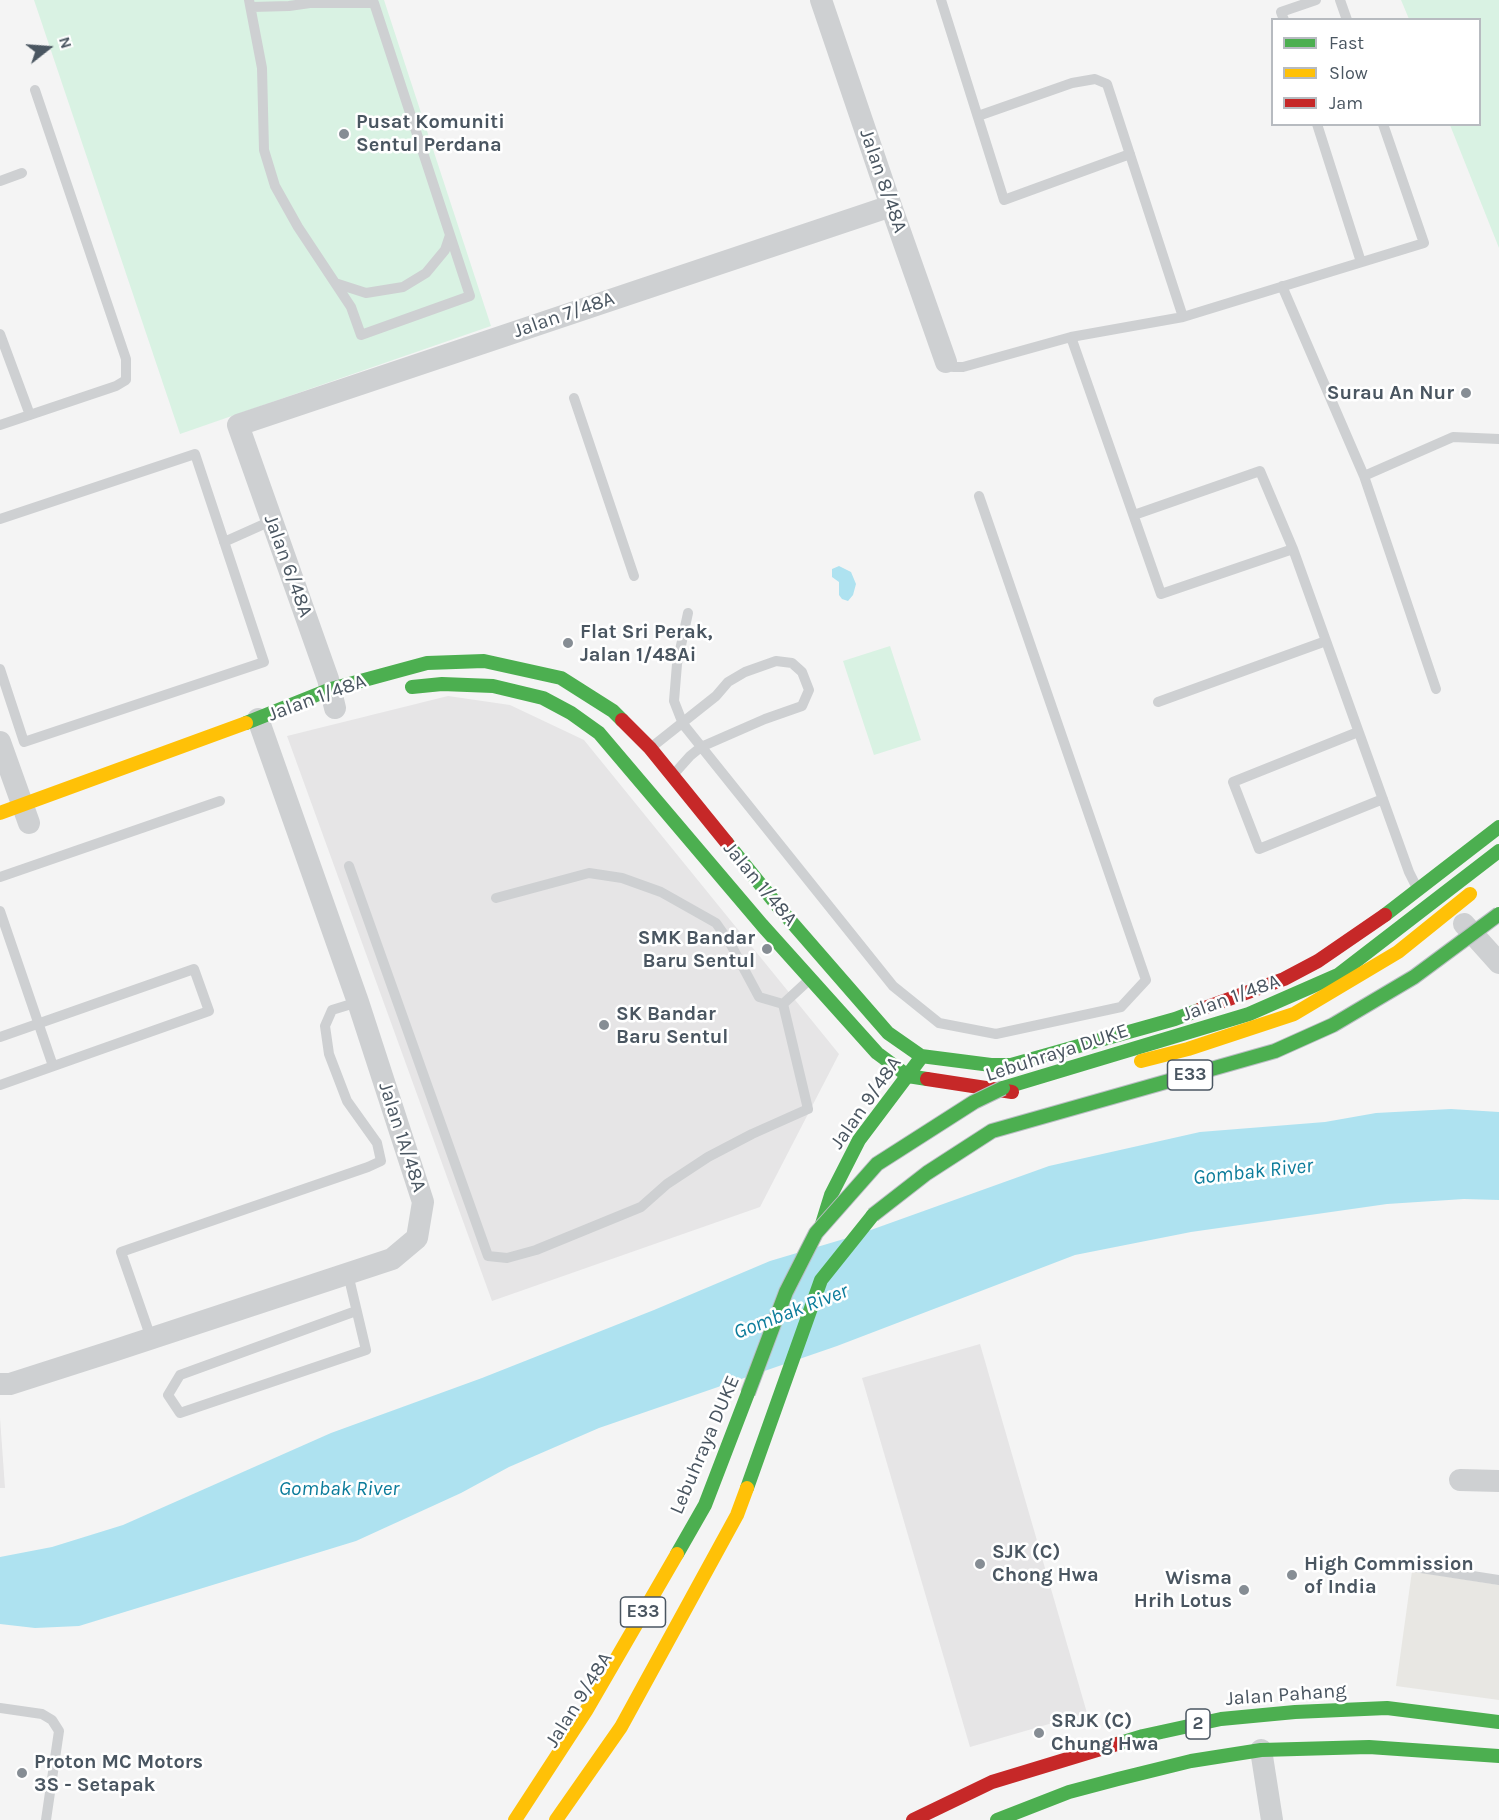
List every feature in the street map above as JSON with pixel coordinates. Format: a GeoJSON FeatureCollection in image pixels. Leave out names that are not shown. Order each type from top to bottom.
{"type":"FeatureCollection","features":[{"type":"Feature","properties":{"kind":"main road","name":"Jalan 1/48A"},"geometry":{"type":"LineString","coordinates":[[0,813],[28,818],[262,732],[334,704],[427,663],[484,661],[561,678],[613,711],[650,748],[781,910],[888,1033],[921,1056],[991,1065],[1011,1065],[1175,1019],[1284,979],[1318,961],[1418,891],[1499,827]]}},
{"type":"Feature","properties":{"kind":"main road","name":"Jalan 1/48A"},"geometry":{"type":"LineString","coordinates":[[395,691],[442,684],[493,686],[543,698],[571,713],[598,732],[810,979],[877,1053],[908,1076],[1013,1092],[1188,1049],[1294,1014],[1398,952],[1484,883]]}},
{"type":"Feature","properties":{"kind":"main road","name":"Lebuhraya DUKE"},"geometry":{"type":"LineString","coordinates":[[515,1820],[586,1711],[705,1505],[786,1292],[816,1233],[877,1164],[974,1102],[1003,1088],[1249,1014],[1338,975],[1499,851]]}},
{"type":"Feature","properties":{"kind":"main road","name":"E33"},"geometry":{"type":"LineString","coordinates":[[556,1820],[621,1727],[737,1515],[821,1280],[873,1215],[927,1173],[992,1131],[1275,1051],[1333,1025],[1414,977],[1499,914]]}},
{"type":"Feature","properties":{"kind":"main road","name":"Jalan 9/48A"},"geometry":{"type":"LineString","coordinates":[[800,1296],[831,1195],[859,1140],[921,1056]]}},
{"type":"Feature","properties":{"kind":"main road"},"geometry":{"type":"LineString","coordinates":[[749,1443],[785,1340]]}},
{"type":"Feature","properties":{"kind":"main road","name":"Jalan 9/48A"},"geometry":{"type":"LineString","coordinates":[[545,1802],[548,1785],[686,1563],[730,1480]]}},
{"type":"Feature","properties":{"kind":"main road","name":"Jalan Pahang"},"geometry":{"type":"LineString","coordinates":[[913,1820],[992,1782],[1143,1736],[1221,1719],[1295,1712],[1387,1708],[1499,1722]]}},
{"type":"Feature","properties":{"kind":"main road","name":"2"},"geometry":{"type":"LineString","coordinates":[[1006,1818],[1069,1792],[1191,1761],[1261,1750],[1369,1747],[1499,1756]]}},
{"type":"Feature","properties":{"kind":"street","name":"Jalan 8/48A"},"geometry":{"type":"LineString","coordinates":[[821,0],[946,362]]}},
{"type":"Feature","properties":{"kind":"street","name":"Jalan 7/48A"},"geometry":{"type":"LineString","coordinates":[[238,425],[891,206]]}},
{"type":"Feature","properties":{"kind":"street","name":"Jalan 6/48A"},"geometry":{"type":"LineString","coordinates":[[238,425],[334,704]]}},
{"type":"Feature","properties":{"kind":"street","name":"Jalan 1A/48A"},"geometry":{"type":"LineString","coordinates":[[0,1384],[10,1384],[392,1259],[417,1238],[423,1202],[358,1002],[262,732]]}},
{"type":"Feature","properties":{"kind":"street"},"geometry":{"type":"LineString","coordinates":[[0,742],[4,766],[28,818]]}},
{"type":"Feature","properties":{"kind":"street"},"geometry":{"type":"LineString","coordinates":[[1450,908],[1499,963]]}},
{"type":"Feature","properties":{"kind":"street"},"geometry":{"type":"LineString","coordinates":[[1460,1480],[1499,1481]]}},
{"type":"Feature","properties":{"kind":"street"},"geometry":{"type":"LineString","coordinates":[[1261,1750],[1272,1820]]}},
{"type":"Feature","properties":{"kind":"lane"},"geometry":{"type":"LineString","coordinates":[[941,0],[1004,200],[1130,154]]}},
{"type":"Feature","properties":{"kind":"lane"},"geometry":{"type":"LineString","coordinates":[[1283,18],[1281,12],[1316,0]]}},
{"type":"Feature","properties":{"kind":"lane"},"geometry":{"type":"LineString","coordinates":[[1340,0],[1346,18]]}},
{"type":"Feature","properties":{"kind":"lane"},"geometry":{"type":"LineString","coordinates":[[250,3],[289,6],[310,3],[374,3],[470,296],[361,335],[351,307],[298,227],[275,186],[264,150],[262,68],[250,3]]}},
{"type":"Feature","properties":{"kind":"lane"},"geometry":{"type":"LineString","coordinates":[[978,116],[1072,83],[1095,79],[1107,84],[1182,317]]}},
{"type":"Feature","properties":{"kind":"lane"},"geometry":{"type":"LineString","coordinates":[[0,425],[116,386],[126,380],[126,359],[36,90]]}},
{"type":"Feature","properties":{"kind":"lane"},"geometry":{"type":"LineString","coordinates":[[1318,126],[1361,262]]}},
{"type":"Feature","properties":{"kind":"lane"},"geometry":{"type":"LineString","coordinates":[[946,362],[953,367],[963,367],[1071,337],[1182,317],[1424,243],[1384,126]]}},
{"type":"Feature","properties":{"kind":"lane"},"geometry":{"type":"LineString","coordinates":[[0,181],[22,173]]}},
{"type":"Feature","properties":{"kind":"lane"},"geometry":{"type":"LineString","coordinates":[[335,283],[366,293],[403,287],[426,273],[445,250],[450,235]]}},
{"type":"Feature","properties":{"kind":"lane"},"geometry":{"type":"LineString","coordinates":[[1282,286],[1364,476],[1436,689]]}},
{"type":"Feature","properties":{"kind":"lane"},"geometry":{"type":"LineString","coordinates":[[0,334],[30,415]]}},
{"type":"Feature","properties":{"kind":"lane"},"geometry":{"type":"LineString","coordinates":[[1071,337],[1161,594],[1293,549]]}},
{"type":"Feature","properties":{"kind":"lane"},"geometry":{"type":"LineString","coordinates":[[574,398],[634,576]]}},
{"type":"Feature","properties":{"kind":"lane"},"geometry":{"type":"LineString","coordinates":[[1364,476],[1454,437],[1499,439]]}},
{"type":"Feature","properties":{"kind":"lane"},"geometry":{"type":"LineString","coordinates":[[0,519],[195,454],[264,662],[24,742],[0,669]]}},
{"type":"Feature","properties":{"kind":"lane"},"geometry":{"type":"LineString","coordinates":[[1134,515],[1260,471],[1293,549],[1409,872],[1418,891]]}},
{"type":"Feature","properties":{"kind":"lane"},"geometry":{"type":"LineString","coordinates":[[688,613],[676,664],[674,701],[683,724],[893,986],[939,1023],[996,1034],[1121,1008],[1146,980],[979,496]]}},
{"type":"Feature","properties":{"kind":"lane"},"geometry":{"type":"LineString","coordinates":[[224,542],[272,521]]}},
{"type":"Feature","properties":{"kind":"lane"},"geometry":{"type":"LineString","coordinates":[[1158,702],[1326,640]]}},
{"type":"Feature","properties":{"kind":"lane"},"geometry":{"type":"LineString","coordinates":[[650,748],[683,724],[716,696],[728,682],[745,672],[776,661],[792,663],[802,672],[808,690],[802,706],[765,719],[701,747],[672,777]]}},
{"type":"Feature","properties":{"kind":"lane"},"geometry":{"type":"LineString","coordinates":[[1358,732],[1233,782],[1260,849],[1383,800]]}},
{"type":"Feature","properties":{"kind":"lane"},"geometry":{"type":"LineString","coordinates":[[0,877],[220,801]]}},
{"type":"Feature","properties":{"kind":"lane"},"geometry":{"type":"LineString","coordinates":[[349,866],[488,1256],[507,1258],[536,1250],[641,1207],[666,1184],[708,1157],[808,1109],[783,1004]]}},
{"type":"Feature","properties":{"kind":"lane"},"geometry":{"type":"LineString","coordinates":[[496,898],[589,873],[622,878],[662,892],[716,922],[759,996],[783,1004]]}},
{"type":"Feature","properties":{"kind":"lane"},"geometry":{"type":"LineString","coordinates":[[0,911],[53,1066]]}},
{"type":"Feature","properties":{"kind":"lane"},"geometry":{"type":"LineString","coordinates":[[0,1037],[194,969],[209,1011],[0,1085]]}},
{"type":"Feature","properties":{"kind":"lane"},"geometry":{"type":"LineString","coordinates":[[783,1004],[810,979]]}},
{"type":"Feature","properties":{"kind":"lane"},"geometry":{"type":"LineString","coordinates":[[151,1338],[122,1252],[381,1161],[377,1143],[347,1101],[329,1054],[325,1026],[332,1010],[358,1002]]}},
{"type":"Feature","properties":{"kind":"lane"},"geometry":{"type":"LineString","coordinates":[[348,1274],[366,1350],[180,1413],[168,1395],[180,1375],[356,1311]]}},
{"type":"Feature","properties":{"kind":"lane"},"geometry":{"type":"LineString","coordinates":[[1395,1564],[1499,1580]]}},
{"type":"Feature","properties":{"kind":"lane"},"geometry":{"type":"LineString","coordinates":[[0,1708],[42,1714],[52,1720],[58,1731],[46,1820]]}},
{"type":"Feature","properties":{"kind":"shaded area","name":"SK Bandar Baru Sentul"},"geometry":{"type":"Polygon","coordinates":[[[448,696],[510,705],[584,740],[839,1054],[760,1207],[492,1301],[287,736],[448,696]]]}},
{"type":"Feature","properties":{"kind":"shaded area","name":"SJK (C) Chong Hwa"},"geometry":{"type":"Polygon","coordinates":[[[980,1344],[1087,1713],[970,1747],[862,1378],[980,1344]]]}},
{"type":"Feature","properties":{"kind":"shaded area"},"geometry":{"type":"Polygon","coordinates":[[[0,1418],[5,1488],[0,1488],[0,1418]]]}},
{"type":"Feature","properties":{"kind":"shaded area"},"geometry":{"type":"Polygon","coordinates":[[[1412,1571],[1499,1585],[1499,1700],[1396,1686],[1412,1571]]]}},
{"type":"Feature","properties":{"kind":"green space"},"geometry":{"type":"Polygon","coordinates":[[[34,0],[384,0],[491,326],[180,434],[34,0]]]}},
{"type":"Feature","properties":{"kind":"green space"},"geometry":{"type":"Polygon","coordinates":[[[1401,0],[1499,0],[1499,248],[1450,126],[1481,126],[1481,18],[1409,18],[1401,0]]]}},
{"type":"Feature","properties":{"kind":"green space"},"geometry":{"type":"Polygon","coordinates":[[[890,646],[921,740],[874,755],[843,661],[890,646]]]}},
{"type":"Feature","properties":{"kind":"water"},"geometry":{"type":"Polygon","coordinates":[[[839,566],[851,572],[856,584],[853,595],[848,601],[839,595],[839,582],[832,577],[832,569],[839,566]]]}},
{"type":"Feature","properties":{"kind":"water","name":"Gombak River"},"geometry":{"type":"Polygon","coordinates":[[[1451,1109],[1499,1112],[1499,1200],[1464,1199],[1387,1204],[1191,1232],[1075,1255],[837,1346],[599,1428],[509,1467],[461,1493],[356,1541],[79,1626],[35,1628],[0,1624],[0,1557],[52,1547],[123,1525],[331,1433],[482,1378],[770,1261],[854,1236],[1049,1166],[1200,1132],[1325,1122],[1376,1113],[1451,1109]]]}},
{"type":"Feature","properties":{"kind":"traffic: fast"},"geometry":{"type":"LineString","coordinates":[[246,723],[331,689],[427,663],[484,661],[561,678],[613,711],[622,720]]}},
{"type":"Feature","properties":{"kind":"traffic: fast"},"geometry":{"type":"LineString","coordinates":[[412,687],[442,684],[493,686],[543,698],[571,713],[599,733],[762,925],[877,1053],[908,1076],[927,1079]]}},
{"type":"Feature","properties":{"kind":"traffic: fast"},"geometry":{"type":"LineString","coordinates":[[1385,915],[1499,827]]}},
{"type":"Feature","properties":{"kind":"traffic: fast"},"geometry":{"type":"LineString","coordinates":[[727,843],[781,910],[888,1033],[921,1056],[991,1065],[1011,1065],[1175,1019],[1199,1010]]}},
{"type":"Feature","properties":{"kind":"traffic: fast"},"geometry":{"type":"LineString","coordinates":[[1003,1088],[1249,1014],[1338,975],[1499,851]]}},
{"type":"Feature","properties":{"kind":"traffic: fast"},"geometry":{"type":"LineString","coordinates":[[873,1215],[927,1173],[992,1131],[1275,1051],[1333,1025],[1414,977],[1499,914]]}},
{"type":"Feature","properties":{"kind":"traffic: fast"},"geometry":{"type":"LineString","coordinates":[[822,1224],[831,1195],[859,1140],[920,1059]]}},
{"type":"Feature","properties":{"kind":"traffic: fast"},"geometry":{"type":"LineString","coordinates":[[748,1393],[786,1292],[816,1233],[877,1164],[974,1102],[1003,1088]]}},
{"type":"Feature","properties":{"kind":"traffic: fast"},"geometry":{"type":"LineString","coordinates":[[747,1488],[821,1280],[873,1215]]}},
{"type":"Feature","properties":{"kind":"traffic: fast"},"geometry":{"type":"LineString","coordinates":[[677,1554],[705,1505],[748,1393]]}},
{"type":"Feature","properties":{"kind":"traffic: fast"},"geometry":{"type":"LineString","coordinates":[[1117,1744],[1221,1719],[1295,1712],[1387,1708],[1499,1722]]}},
{"type":"Feature","properties":{"kind":"traffic: fast"},"geometry":{"type":"LineString","coordinates":[[997,1820],[1069,1792],[1118,1779],[1191,1761],[1261,1750],[1369,1747],[1499,1756]]}},
{"type":"Feature","properties":{"kind":"traffic: slow"},"geometry":{"type":"LineString","coordinates":[[0,813],[246,723]]}},
{"type":"Feature","properties":{"kind":"traffic: slow"},"geometry":{"type":"LineString","coordinates":[[1141,1061],[1188,1049],[1294,1014],[1398,952],[1470,894]]}},
{"type":"Feature","properties":{"kind":"traffic: slow"},"geometry":{"type":"LineString","coordinates":[[556,1820],[621,1727],[737,1515],[747,1488]]}},
{"type":"Feature","properties":{"kind":"traffic: slow"},"geometry":{"type":"LineString","coordinates":[[515,1820],[586,1711],[677,1554]]}},
{"type":"Feature","properties":{"kind":"traffic: jam"},"geometry":{"type":"LineString","coordinates":[[622,720],[650,748],[727,843]]}},
{"type":"Feature","properties":{"kind":"traffic: jam"},"geometry":{"type":"LineString","coordinates":[[1199,1010],[1284,979],[1318,961],[1385,915]]}},
{"type":"Feature","properties":{"kind":"traffic: jam"},"geometry":{"type":"LineString","coordinates":[[927,1079],[1012,1092]]}},
{"type":"Feature","properties":{"kind":"traffic: jam"},"geometry":{"type":"LineString","coordinates":[[913,1820],[992,1782],[1117,1744]]}},
{"type":"Feature","properties":{"kind":"place","name":"Pusat Komuniti Sentul Perdana"},"geometry":{"type":"Point","coordinates":[344,134]}},
{"type":"Feature","properties":{"kind":"place","name":"Surau An Nur"},"geometry":{"type":"Point","coordinates":[1466,393]}},
{"type":"Feature","properties":{"kind":"place","name":"Flat Sri Perak, Jalan 1/48Ai"},"geometry":{"type":"Point","coordinates":[568,643]}},
{"type":"Feature","properties":{"kind":"place","name":"SMK Bandar Baru Sentul"},"geometry":{"type":"Point","coordinates":[767,949]}},
{"type":"Feature","properties":{"kind":"place","name":"SK Bandar Baru Sentul"},"geometry":{"type":"Point","coordinates":[604,1025]}},
{"type":"Feature","properties":{"kind":"place","name":"SJK (C) Chong Hwa"},"geometry":{"type":"Point","coordinates":[980,1564]}},
{"type":"Feature","properties":{"kind":"place","name":"High Commission of India"},"geometry":{"type":"Point","coordinates":[1292,1575]}},
{"type":"Feature","properties":{"kind":"place","name":"Wisma Hrih Lotus"},"geometry":{"type":"Point","coordinates":[1244,1590]}},
{"type":"Feature","properties":{"kind":"place","name":"SRJK (C) Chung Hwa"},"geometry":{"type":"Point","coordinates":[1039,1733]}},
{"type":"Feature","properties":{"kind":"place","name":"Proton MC Motors 3S - Setapak"},"geometry":{"type":"Point","coordinates":[22,1773]}}]}
